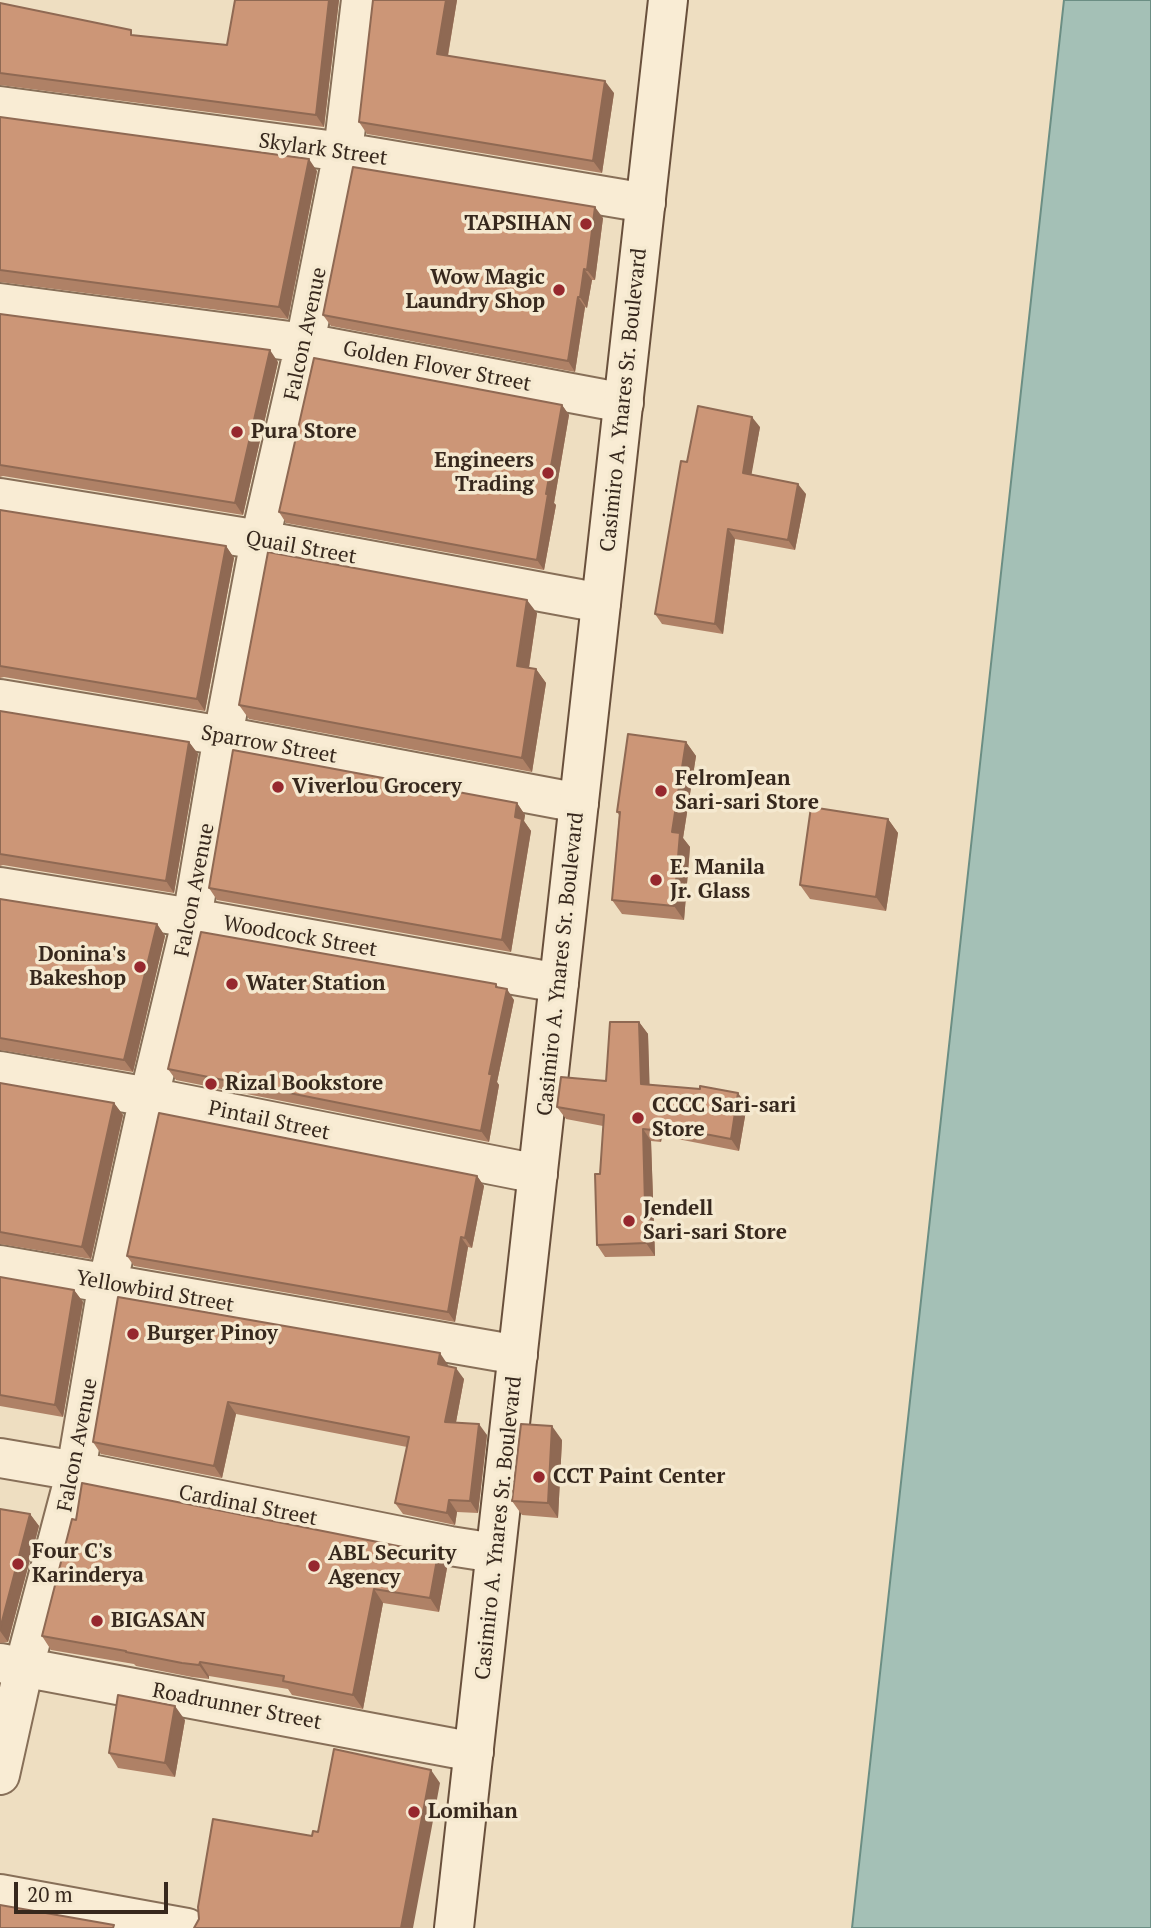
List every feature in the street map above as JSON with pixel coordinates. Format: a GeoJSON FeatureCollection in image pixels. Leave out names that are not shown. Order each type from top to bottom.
{"type":"FeatureCollection","features":[{"type":"Feature","properties":{"kind":"street","name":"Falcon Avenue"},"geometry":{"type":"LineString","coordinates":[[0,1775],[12,1665],[76,1471],[108,1283],[192,918],[260,540],[306,343],[343,152],[361,0]]}},
{"type":"Feature","properties":{"kind":"street","name":"Casimiro A. Ynares Sr. Boulevard"},"geometry":{"type":"LineString","coordinates":[[454,1928],[668,0]]}},
{"type":"Feature","properties":{"kind":"street","name":"Skylark Street"},"geometry":{"type":"LineString","coordinates":[[0,106],[343,152],[646,203]]}},
{"type":"Feature","properties":{"kind":"street","name":"Golden Flover Street"},"geometry":{"type":"LineString","coordinates":[[0,303],[306,343],[624,402]]}},
{"type":"Feature","properties":{"kind":"street","name":"Quail Street"},"geometry":{"type":"LineString","coordinates":[[0,498],[260,540],[601,603]]}},
{"type":"Feature","properties":{"kind":"street","name":"Sparrow Street"},"geometry":{"type":"LineString","coordinates":[[0,699],[223,736],[579,803]]}},
{"type":"Feature","properties":{"kind":"street","name":"Woodcock Street"},"geometry":{"type":"LineString","coordinates":[[0,887],[559,983]]}},
{"type":"Feature","properties":{"kind":"street","name":"Pintail Street"},"geometry":{"type":"LineString","coordinates":[[0,1071],[149,1097],[538,1174]]}},
{"type":"Feature","properties":{"kind":"street","name":"Yellowbird Street"},"geometry":{"type":"LineString","coordinates":[[0,1265],[518,1355]]}},
{"type":"Feature","properties":{"kind":"street","name":"Cardinal Street"},"geometry":{"type":"LineString","coordinates":[[0,1458],[495,1553]]}},
{"type":"Feature","properties":{"kind":"street","name":"Roadrunner Street"},"geometry":{"type":"LineString","coordinates":[[12,1665],[474,1752]]}},
{"type":"Feature","properties":{"kind":"street"},"geometry":{"type":"LineString","coordinates":[[0,1894],[187,1928]]}},
{"type":"Feature","properties":{"kind":"water"},"geometry":{"type":"Polygon","coordinates":[[[1064,0],[1151,0],[1151,1928],[852,1928],[1064,0]]]}},
{"type":"Feature","properties":{"kind":"building"},"geometry":{"type":"Polygon","coordinates":[[[235,0],[329,0],[316,115],[0,73],[0,3],[131,30],[131,35],[227,45],[235,0]]]}},
{"type":"Feature","properties":{"kind":"building"},"geometry":{"type":"Polygon","coordinates":[[[373,0],[446,0],[437,54],[605,81],[593,161],[359,122],[373,0]]]}},
{"type":"Feature","properties":{"kind":"building"},"geometry":{"type":"Polygon","coordinates":[[[0,117],[309,159],[279,307],[0,270],[0,117]]]}},
{"type":"Feature","properties":{"kind":"building"},"geometry":{"type":"Polygon","coordinates":[[[353,167],[595,207],[587,270],[584,269],[578,297],[568,361],[323,315],[353,167]]]}},
{"type":"Feature","properties":{"kind":"building"},"geometry":{"type":"Polygon","coordinates":[[[0,314],[270,350],[235,503],[0,465],[0,314]]]}},
{"type":"Feature","properties":{"kind":"building"},"geometry":{"type":"Polygon","coordinates":[[[314,358],[562,405],[537,560],[279,512],[314,358]]]}},
{"type":"Feature","properties":{"kind":"building"},"geometry":{"type":"Polygon","coordinates":[[[698,406],[752,417],[743,473],[798,484],[788,540],[728,529],[715,624],[655,614],[681,461],[687,462],[698,406]]]}},
{"type":"Feature","properties":{"kind":"building"},"geometry":{"type":"Polygon","coordinates":[[[0,510],[226,546],[197,699],[0,666],[0,510]]]}},
{"type":"Feature","properties":{"kind":"building"},"geometry":{"type":"Polygon","coordinates":[[[268,552],[527,600],[517,666],[536,669],[522,758],[239,705],[268,552]]]}},
{"type":"Feature","properties":{"kind":"building"},"geometry":{"type":"Polygon","coordinates":[[[0,711],[189,742],[166,881],[0,854],[0,711]]]}},
{"type":"Feature","properties":{"kind":"building"},"geometry":{"type":"Polygon","coordinates":[[[628,734],[686,742],[672,832],[680,833],[674,906],[612,900],[620,812],[617,812],[628,734]]]}},
{"type":"Feature","properties":{"kind":"building"},"geometry":{"type":"Polygon","coordinates":[[[233,750],[517,803],[515,817],[522,819],[502,940],[209,888],[233,750]]]}},
{"type":"Feature","properties":{"kind":"building"},"geometry":{"type":"Polygon","coordinates":[[[811,807],[888,819],[876,897],[800,885],[811,807]]]}},
{"type":"Feature","properties":{"kind":"building"},"geometry":{"type":"Polygon","coordinates":[[[0,899],[157,924],[124,1060],[0,1038],[0,899]]]}},
{"type":"Feature","properties":{"kind":"building"},"geometry":{"type":"Polygon","coordinates":[[[201,932],[496,984],[496,987],[507,989],[489,1074],[492,1074],[481,1131],[168,1069],[201,932]]]}},
{"type":"Feature","properties":{"kind":"building"},"geometry":{"type":"Polygon","coordinates":[[[610,1022],[639,1022],[641,1084],[700,1089],[700,1086],[738,1093],[731,1139],[653,1124],[653,1130],[643,1129],[646,1243],[597,1245],[595,1174],[600,1174],[604,1115],[557,1107],[561,1077],[606,1081],[610,1022]]]}},
{"type":"Feature","properties":{"kind":"building"},"geometry":{"type":"Polygon","coordinates":[[[0,1083],[114,1103],[82,1247],[0,1232],[0,1083]]]}},
{"type":"Feature","properties":{"kind":"building"},"geometry":{"type":"Polygon","coordinates":[[[159,1113],[477,1176],[465,1238],[461,1237],[448,1312],[127,1256],[159,1113]]]}},
{"type":"Feature","properties":{"kind":"building"},"geometry":{"type":"Polygon","coordinates":[[[0,1277],[74,1290],[55,1405],[0,1395],[0,1277]]]}},
{"type":"Feature","properties":{"kind":"building"},"geometry":{"type":"Polygon","coordinates":[[[118,1297],[440,1353],[438,1364],[456,1368],[445,1422],[479,1424],[470,1501],[449,1500],[447,1513],[395,1503],[409,1437],[228,1402],[214,1466],[93,1442],[118,1297]]]}},
{"type":"Feature","properties":{"kind":"building","name":"CCT Paint Center"},"geometry":{"type":"Polygon","coordinates":[[[521,1424],[552,1426],[548,1503],[512,1501],[521,1424]]]}},
{"type":"Feature","properties":{"kind":"building"},"geometry":{"type":"Polygon","coordinates":[[[82,1483],[438,1554],[430,1598],[374,1589],[353,1695],[283,1681],[284,1676],[200,1662],[199,1665],[182,1663],[42,1636],[72,1519],[76,1520],[82,1483]]]}},
{"type":"Feature","properties":{"kind":"building"},"geometry":{"type":"Polygon","coordinates":[[[0,1509],[30,1514],[0,1629],[0,1509]]]}},
{"type":"Feature","properties":{"kind":"building"},"geometry":{"type":"Polygon","coordinates":[[[118,1695],[175,1706],[165,1763],[109,1753],[118,1695]]]}},
{"type":"Feature","properties":{"kind":"building"},"geometry":{"type":"Polygon","coordinates":[[[334,1749],[431,1770],[401,1928],[194,1928],[199,1919],[198,1907],[213,1819],[312,1836],[313,1831],[318,1832],[334,1749]]]}},
{"type":"Feature","properties":{"kind":"building"},"geometry":{"type":"Polygon","coordinates":[[[0,1905],[114,1925],[113,1928],[0,1928],[0,1905]]]}},
{"type":"Feature","properties":{"kind":"place","name":"TAPSIHAN"},"geometry":{"type":"Point","coordinates":[586,224]}},
{"type":"Feature","properties":{"kind":"place","name":"Wow Magic Laundry Shop"},"geometry":{"type":"Point","coordinates":[559,290]}},
{"type":"Feature","properties":{"kind":"place","name":"Pura Store"},"geometry":{"type":"Point","coordinates":[237,432]}},
{"type":"Feature","properties":{"kind":"place","name":"Engineers Trading"},"geometry":{"type":"Point","coordinates":[548,473]}},
{"type":"Feature","properties":{"kind":"place","name":"Viverlou Grocery"},"geometry":{"type":"Point","coordinates":[278,787]}},
{"type":"Feature","properties":{"kind":"place","name":"FelromJean Sari-sari Store"},"geometry":{"type":"Point","coordinates":[661,791]}},
{"type":"Feature","properties":{"kind":"place","name":"E. Manila Jr. Glass"},"geometry":{"type":"Point","coordinates":[656,880]}},
{"type":"Feature","properties":{"kind":"place","name":"Donina's Bakeshop"},"geometry":{"type":"Point","coordinates":[140,967]}},
{"type":"Feature","properties":{"kind":"place","name":"Water Station"},"geometry":{"type":"Point","coordinates":[232,984]}},
{"type":"Feature","properties":{"kind":"place","name":"Rizal Bookstore"},"geometry":{"type":"Point","coordinates":[211,1084]}},
{"type":"Feature","properties":{"kind":"place","name":"CCCC Sari-sari Store"},"geometry":{"type":"Point","coordinates":[638,1118]}},
{"type":"Feature","properties":{"kind":"place","name":"Jendell Sari-sari Store"},"geometry":{"type":"Point","coordinates":[629,1221]}},
{"type":"Feature","properties":{"kind":"place","name":"Burger Pinoy"},"geometry":{"type":"Point","coordinates":[133,1334]}},
{"type":"Feature","properties":{"kind":"place","name":"CCT Paint Center"},"geometry":{"type":"Point","coordinates":[539,1477]}},
{"type":"Feature","properties":{"kind":"place","name":"Four C's Karinderya"},"geometry":{"type":"Point","coordinates":[18,1564]}},
{"type":"Feature","properties":{"kind":"place","name":"ABL Security Agency"},"geometry":{"type":"Point","coordinates":[314,1566]}},
{"type":"Feature","properties":{"kind":"place","name":"BIGASAN"},"geometry":{"type":"Point","coordinates":[97,1621]}},
{"type":"Feature","properties":{"kind":"place","name":"Lomihan"},"geometry":{"type":"Point","coordinates":[414,1812]}}]}
